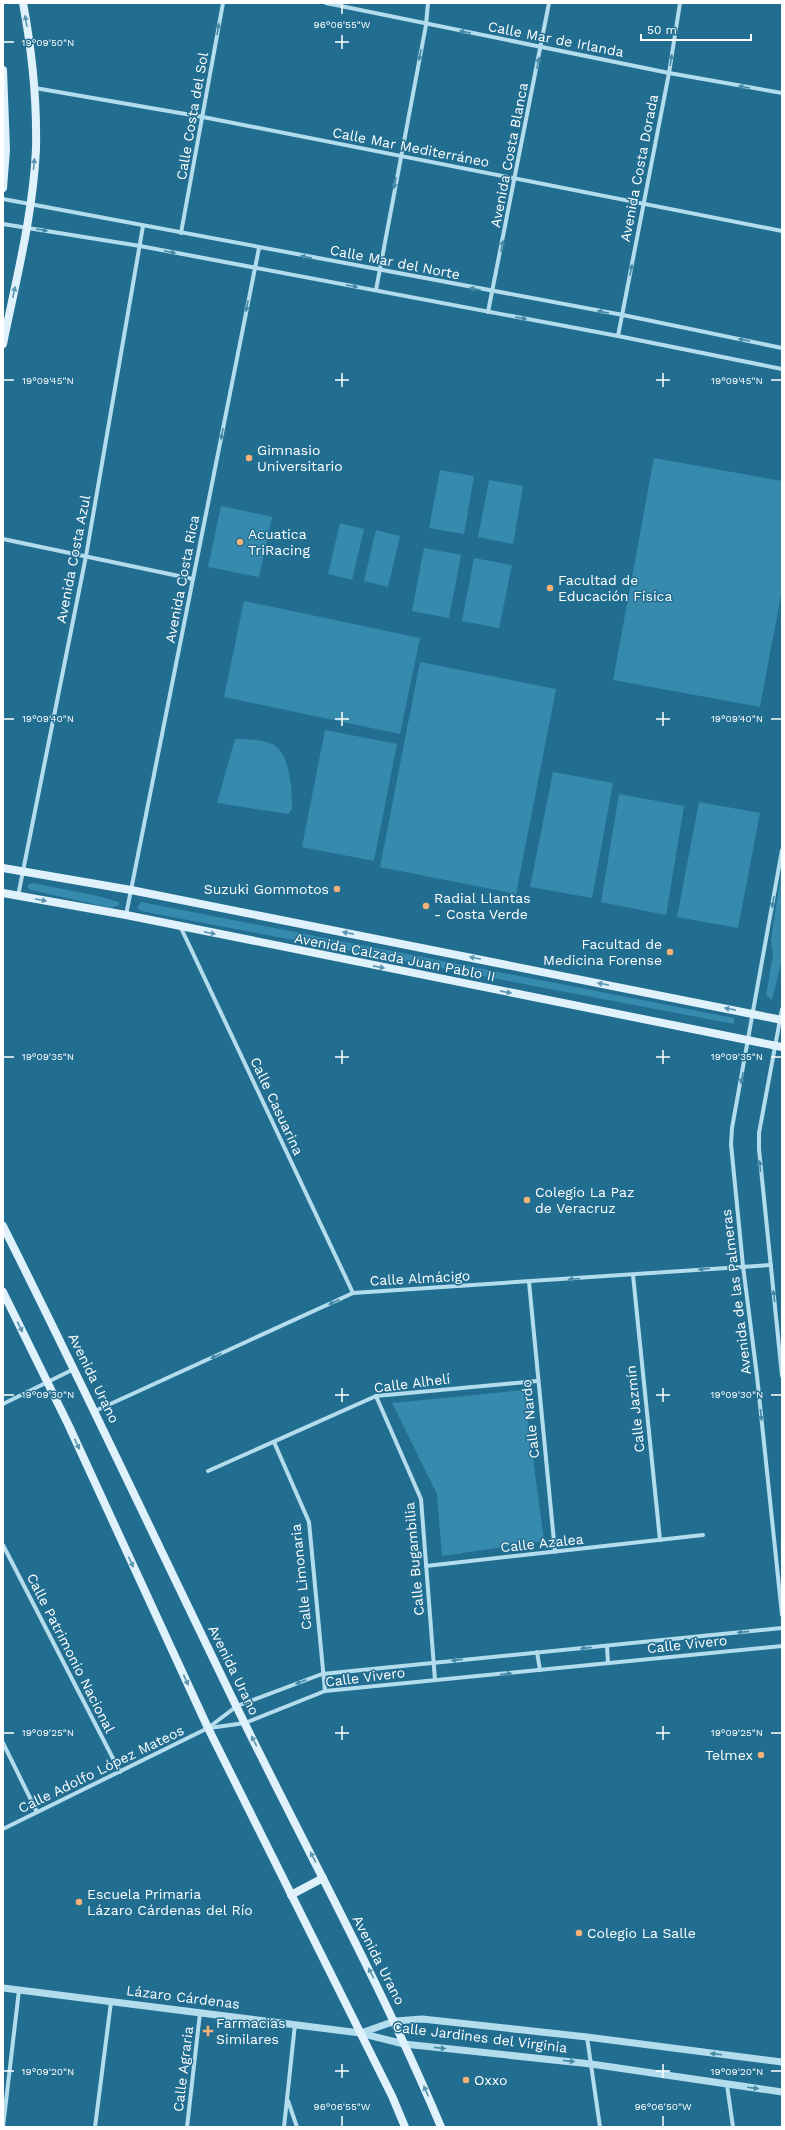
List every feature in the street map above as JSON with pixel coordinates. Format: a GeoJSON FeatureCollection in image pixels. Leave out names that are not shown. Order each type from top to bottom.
{"type":"FeatureCollection","features":[{"type":"Feature","properties":{"kind":"main road"},"geometry":{"type":"LineString","coordinates":[[3,344],[27,227],[36,149],[35,88],[23,3]]}},
{"type":"Feature","properties":{"kind":"main road"},"geometry":{"type":"LineString","coordinates":[[3,70],[6,150],[3,188]]}},
{"type":"Feature","properties":{"kind":"main road","name":"Avenida Calzada Juan Pablo II"},"geometry":{"type":"LineString","coordinates":[[3,868],[131,890],[781,1019]]}},
{"type":"Feature","properties":{"kind":"main road","name":"Avenida Calzada Juan Pablo II"},"geometry":{"type":"LineString","coordinates":[[3,893],[126,915],[181,928],[779,1046]]}},
{"type":"Feature","properties":{"kind":"main road","name":"Avenida Urano"},"geometry":{"type":"LineString","coordinates":[[3,1226],[75,1369],[237,1706],[395,2021],[441,2127]]}},
{"type":"Feature","properties":{"kind":"main road"},"geometry":{"type":"LineString","coordinates":[[3,1292],[6,1305],[47,1382],[208,1728],[392,2096],[406,2127]]}},
{"type":"Feature","properties":{"kind":"main road"},"geometry":{"type":"LineString","coordinates":[[291,1895],[323,1878]]}},
{"type":"Feature","properties":{"kind":"street","name":"Calle Costa del Sol"},"geometry":{"type":"LineString","coordinates":[[181,233],[223,3]]}},
{"type":"Feature","properties":{"kind":"street","name":"Calle Mar de Irlanda"},"geometry":{"type":"LineString","coordinates":[[326,3],[669,73],[782,94]]}},
{"type":"Feature","properties":{"kind":"street"},"geometry":{"type":"LineString","coordinates":[[376,290],[426,24],[428,3]]}},
{"type":"Feature","properties":{"kind":"street","name":"Avenida Costa Blanca"},"geometry":{"type":"LineString","coordinates":[[488,312],[549,3]]}},
{"type":"Feature","properties":{"kind":"street","name":"Avenida Costa Dorada"},"geometry":{"type":"LineString","coordinates":[[618,336],[669,73],[680,3]]}},
{"type":"Feature","properties":{"kind":"street","name":"Calle Mar Mediterráneo"},"geometry":{"type":"LineString","coordinates":[[35,88],[203,117],[782,231]]}},
{"type":"Feature","properties":{"kind":"street","name":"Calle Mar del Norte"},"geometry":{"type":"LineString","coordinates":[[3,199],[379,271],[623,315],[782,348]]}},
{"type":"Feature","properties":{"kind":"street"},"geometry":{"type":"LineString","coordinates":[[3,224],[140,246],[618,336],[782,369]]}},
{"type":"Feature","properties":{"kind":"street","name":"Avenida Costa Azul"},"geometry":{"type":"LineString","coordinates":[[18,896],[86,556],[143,226]]}},
{"type":"Feature","properties":{"kind":"street","name":"Avenida Costa Rica"},"geometry":{"type":"LineString","coordinates":[[126,915],[259,248]]}},
{"type":"Feature","properties":{"kind":"street"},"geometry":{"type":"LineString","coordinates":[[3,539],[193,579]]}},
{"type":"Feature","properties":{"kind":"street","name":"Avenida de las Palmeras"},"geometry":{"type":"LineString","coordinates":[[782,850],[754,1014],[732,1128],[731,1144],[743,1266],[757,1376],[782,1615]]}},
{"type":"Feature","properties":{"kind":"street","name":"Calle Casuarina"},"geometry":{"type":"LineString","coordinates":[[181,928],[354,1293]]}},
{"type":"Feature","properties":{"kind":"street"},"geometry":{"type":"LineString","coordinates":[[782,1009],[779,1046],[759,1133],[782,1376]]}},
{"type":"Feature","properties":{"kind":"street","name":"Calle Almácigo"},"geometry":{"type":"LineString","coordinates":[[95,1411],[354,1293],[771,1265]]}},
{"type":"Feature","properties":{"kind":"street","name":"Calle Jazmín"},"geometry":{"type":"LineString","coordinates":[[633,1275],[660,1540]]}},
{"type":"Feature","properties":{"kind":"street","name":"Calle Nardo"},"geometry":{"type":"LineString","coordinates":[[529,1282],[537,1381],[555,1552]]}},
{"type":"Feature","properties":{"kind":"street"},"geometry":{"type":"LineString","coordinates":[[3,1404],[75,1369]]}},
{"type":"Feature","properties":{"kind":"street","name":"Calle Alhelí"},"geometry":{"type":"LineString","coordinates":[[208,1471],[376,1396],[537,1381]]}},
{"type":"Feature","properties":{"kind":"street","name":"Calle Bugambilia"},"geometry":{"type":"LineString","coordinates":[[376,1396],[421,1499],[435,1680]]}},
{"type":"Feature","properties":{"kind":"street","name":"Calle Limonaria"},"geometry":{"type":"LineString","coordinates":[[274,1442],[309,1522],[322,1674],[325,1691]]}},
{"type":"Feature","properties":{"kind":"street","name":"Calle Azalea"},"geometry":{"type":"LineString","coordinates":[[426,1566],[703,1535]]}},
{"type":"Feature","properties":{"kind":"street","name":"Calle Patrimonio Nacional"},"geometry":{"type":"LineString","coordinates":[[3,1544],[120,1772]]}},
{"type":"Feature","properties":{"kind":"street","name":"Calle Vivero"},"geometry":{"type":"LineString","coordinates":[[208,1728],[237,1706],[322,1674],[782,1628]]}},
{"type":"Feature","properties":{"kind":"street"},"geometry":{"type":"LineString","coordinates":[[607,1646],[608,1663]]}},
{"type":"Feature","properties":{"kind":"street","name":"Calle Vivero"},"geometry":{"type":"LineString","coordinates":[[208,1728],[245,1722],[325,1691],[782,1646]]}},
{"type":"Feature","properties":{"kind":"street"},"geometry":{"type":"LineString","coordinates":[[537,1652],[540,1670]]}},
{"type":"Feature","properties":{"kind":"street","name":"Calle Adolfo López Mateos"},"geometry":{"type":"LineString","coordinates":[[3,1829],[208,1728]]}},
{"type":"Feature","properties":{"kind":"street"},"geometry":{"type":"LineString","coordinates":[[3,1743],[37,1812]]}},
{"type":"Feature","properties":{"kind":"street","name":"Lázaro Cárdenas"},"geometry":{"type":"LineString","coordinates":[[3,1988],[360,2033]]}},
{"type":"Feature","properties":{"kind":"street"},"geometry":{"type":"LineString","coordinates":[[4,2127],[19,1990]]}},
{"type":"Feature","properties":{"kind":"street"},"geometry":{"type":"LineString","coordinates":[[95,2127],[111,2002]]}},
{"type":"Feature","properties":{"kind":"street","name":"Calle Agraria"},"geometry":{"type":"LineString","coordinates":[[187,2127],[200,2013]]}},
{"type":"Feature","properties":{"kind":"street","name":"Calle Jardines del Virginia"},"geometry":{"type":"LineString","coordinates":[[360,2033],[395,2021],[422,2019],[587,2037],[782,2062]]}},
{"type":"Feature","properties":{"kind":"street"},"geometry":{"type":"LineString","coordinates":[[284,2127],[288,2101],[294,2024]]}},
{"type":"Feature","properties":{"kind":"street","name":"Calle Jardines del Virginia"},"geometry":{"type":"LineString","coordinates":[[360,2033],[404,2044],[591,2064],[782,2092]]}},
{"type":"Feature","properties":{"kind":"street"},"geometry":{"type":"LineString","coordinates":[[587,2037],[600,2127]]}},
{"type":"Feature","properties":{"kind":"street"},"geometry":{"type":"LineString","coordinates":[[727,2084],[734,2127]]}},
{"type":"Feature","properties":{"kind":"street"},"geometry":{"type":"LineString","coordinates":[[288,2101],[297,2127]]}},
{"type":"Feature","properties":{"kind":"shaded area"},"geometry":{"type":"Polygon","coordinates":[[[654,458],[782,481],[782,589],[760,707],[613,680],[654,458]]]}},
{"type":"Feature","properties":{"kind":"shaded area"},"geometry":{"type":"Polygon","coordinates":[[[440,470],[474,476],[464,534],[429,528],[440,470]]]}},
{"type":"Feature","properties":{"kind":"shaded area"},"geometry":{"type":"Polygon","coordinates":[[[489,480],[523,486],[513,544],[478,537],[489,480]]]}},
{"type":"Feature","properties":{"kind":"shaded area","name":"Acuatica TriRacing"},"geometry":{"type":"Polygon","coordinates":[[[221,506],[272,517],[259,577],[208,567],[221,506]]]}},
{"type":"Feature","properties":{"kind":"shaded area"},"geometry":{"type":"Polygon","coordinates":[[[340,523],[364,529],[352,580],[328,574],[340,523]]]}},
{"type":"Feature","properties":{"kind":"shaded area"},"geometry":{"type":"Polygon","coordinates":[[[376,530],[400,536],[388,587],[364,581],[376,530]]]}},
{"type":"Feature","properties":{"kind":"shaded area"},"geometry":{"type":"Polygon","coordinates":[[[424,548],[461,555],[449,618],[412,611],[424,548]]]}},
{"type":"Feature","properties":{"kind":"shaded area"},"geometry":{"type":"Polygon","coordinates":[[[474,558],[512,565],[499,628],[462,621],[474,558]]]}},
{"type":"Feature","properties":{"kind":"shaded area"},"geometry":{"type":"Polygon","coordinates":[[[244,601],[420,638],[400,734],[224,697],[244,601]]]}},
{"type":"Feature","properties":{"kind":"shaded area"},"geometry":{"type":"Polygon","coordinates":[[[420,662],[556,689],[516,894],[380,867],[420,662]]]}},
{"type":"Feature","properties":{"kind":"shaded area"},"geometry":{"type":"Polygon","coordinates":[[[325,730],[397,744],[374,861],[302,847],[325,730]]]}},
{"type":"Feature","properties":{"kind":"shaded area"},"geometry":{"type":"Polygon","coordinates":[[[235,739],[268,742],[278,749],[283,755],[287,764],[292,793],[292,809],[288,814],[217,803],[235,739]]]}},
{"type":"Feature","properties":{"kind":"shaded area"},"geometry":{"type":"Polygon","coordinates":[[[553,772],[613,783],[592,898],[530,887],[553,772]]]}},
{"type":"Feature","properties":{"kind":"shaded area"},"geometry":{"type":"Polygon","coordinates":[[[619,794],[684,806],[666,915],[601,902],[619,794]]]}},
{"type":"Feature","properties":{"kind":"shaded area"},"geometry":{"type":"Polygon","coordinates":[[[699,802],[760,813],[738,928],[677,917],[699,802]]]}},
{"type":"Feature","properties":{"kind":"shaded area"},"geometry":{"type":"Polygon","coordinates":[[[782,867],[782,960],[772,1000],[766,995],[773,955],[771,940],[782,867]]]}},
{"type":"Feature","properties":{"kind":"shaded area"},"geometry":{"type":"Polygon","coordinates":[[[33,883],[98,896],[119,902],[119,905],[111,908],[31,890],[27,887],[29,884],[33,883]]]}},
{"type":"Feature","properties":{"kind":"shaded area"},"geometry":{"type":"Polygon","coordinates":[[[141,902],[734,1018],[734,1024],[141,911],[137,908],[141,902]]]}},
{"type":"Feature","properties":{"kind":"shaded area"},"geometry":{"type":"Polygon","coordinates":[[[524,1390],[544,1541],[442,1556],[437,1494],[392,1403],[524,1390]]]}},
{"type":"Feature","properties":{"kind":"place","name":"Gimnasio Universitario"},"geometry":{"type":"Point","coordinates":[249,458]}},
{"type":"Feature","properties":{"kind":"place","name":"Acuatica TriRacing"},"geometry":{"type":"Point","coordinates":[240,542]}},
{"type":"Feature","properties":{"kind":"place","name":"Facultad de Educación Física"},"geometry":{"type":"Point","coordinates":[550,588]}},
{"type":"Feature","properties":{"kind":"place","name":"Suzuki Gommotos"},"geometry":{"type":"Point","coordinates":[337,889]}},
{"type":"Feature","properties":{"kind":"place","name":"Radial Llantas - Costa Verde"},"geometry":{"type":"Point","coordinates":[426,906]}},
{"type":"Feature","properties":{"kind":"place","name":"Facultad de Medicina Forense"},"geometry":{"type":"Point","coordinates":[670,952]}},
{"type":"Feature","properties":{"kind":"place","name":"Colegio La Paz de Veracruz"},"geometry":{"type":"Point","coordinates":[527,1200]}},
{"type":"Feature","properties":{"kind":"place","name":"Telmex"},"geometry":{"type":"Point","coordinates":[761,1755]}},
{"type":"Feature","properties":{"kind":"place","name":"Escuela Primaria Lázaro Cárdenas del Río"},"geometry":{"type":"Point","coordinates":[79,1902]}},
{"type":"Feature","properties":{"kind":"place","name":"Colegio La Salle"},"geometry":{"type":"Point","coordinates":[579,1933]}},
{"type":"Feature","properties":{"kind":"place","name":"Farmacias Similares"},"geometry":{"type":"Point","coordinates":[208,2031]}},
{"type":"Feature","properties":{"kind":"place","name":"Oxxo"},"geometry":{"type":"Point","coordinates":[466,2080]}}]}
